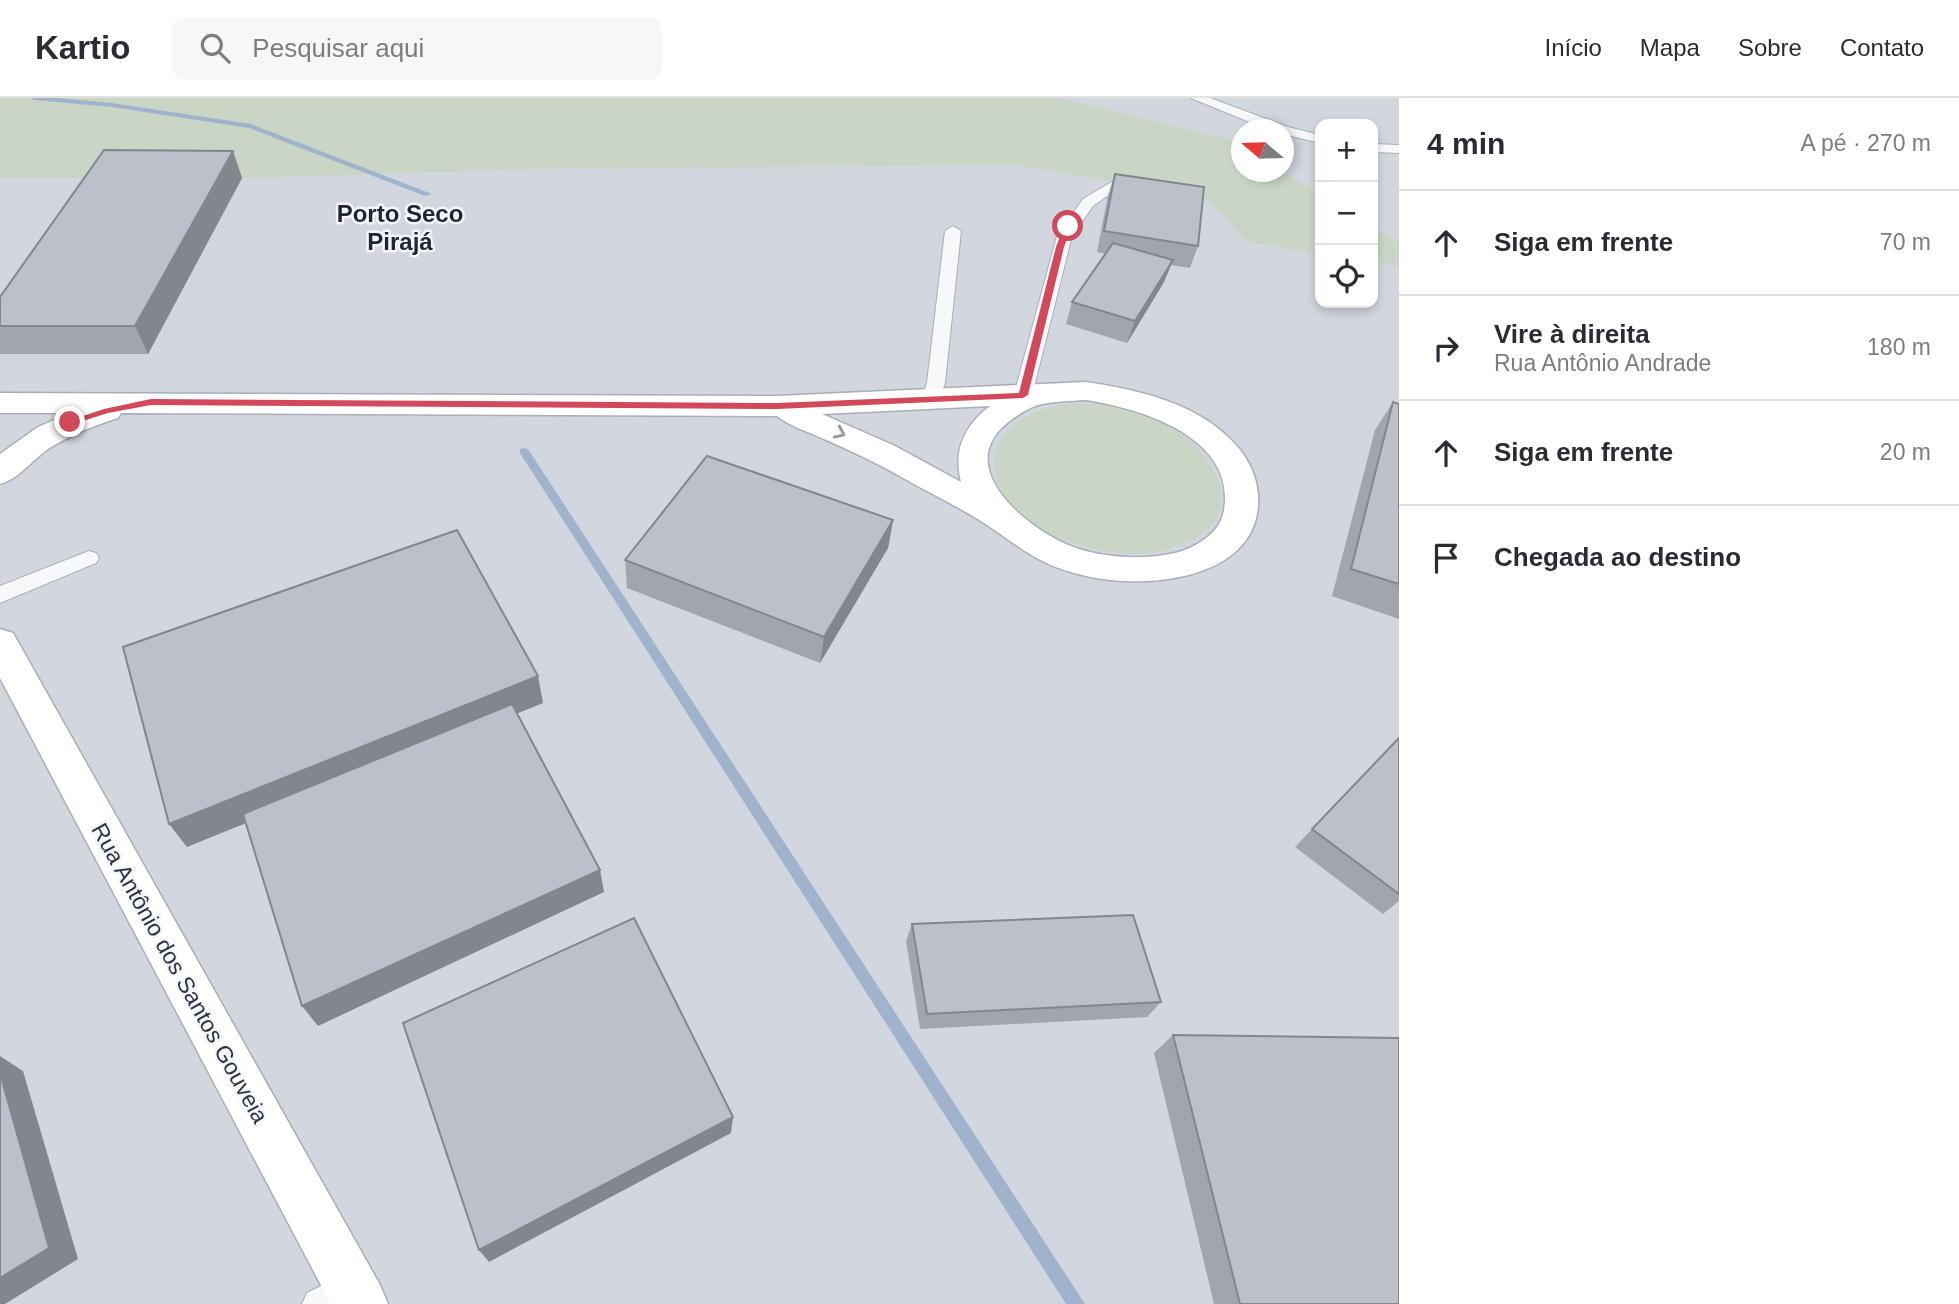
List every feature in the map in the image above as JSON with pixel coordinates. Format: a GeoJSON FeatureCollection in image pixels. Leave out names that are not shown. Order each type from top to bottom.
{"type":"FeatureCollection","features":[{"type":"Feature","properties":{"kind":"street"},"geometry":{"type":"LineString","coordinates":[[0,403],[777,406],[1086,391],[1129,397],[1171,412],[1206,434],[1233,462],[1244,493],[1240,523],[1219,548],[1183,565],[1137,571],[1087,564],[1040,547],[1003,521],[884,453],[777,406]]}},
{"type":"Feature","properties":{"kind":"street"},"geometry":{"type":"LineString","coordinates":[[1003,521],[979,491],[972,465],[975,442],[989,422],[1010,406],[1034,395]]}},
{"type":"Feature","properties":{"kind":"street"},"geometry":{"type":"LineString","coordinates":[[0,473],[39,440],[70,422],[151,402]]}},
{"type":"Feature","properties":{"kind":"street","name":"Rua Antônio dos Santos Gouveia"},"geometry":{"type":"LineString","coordinates":[[0,643],[343,1298]]}},
{"type":"Feature","properties":{"kind":"lane"},"geometry":{"type":"LineString","coordinates":[[1198,98],[1254,119]]}},
{"type":"Feature","properties":{"kind":"lane"},"geometry":{"type":"LineString","coordinates":[[1294,133],[1315,138]]}},
{"type":"Feature","properties":{"kind":"lane"},"geometry":{"type":"LineString","coordinates":[[1378,148],[1399,149]]}},
{"type":"Feature","properties":{"kind":"lane"},"geometry":{"type":"LineString","coordinates":[[1034,395],[1060,247],[1068,226],[1082,206],[1098,192],[1115,184]]}},
{"type":"Feature","properties":{"kind":"lane"},"geometry":{"type":"LineString","coordinates":[[930,400],[936,383],[953,231]]}},
{"type":"Feature","properties":{"kind":"lane"},"geometry":{"type":"LineString","coordinates":[[0,595],[89,558]]}},
{"type":"Feature","properties":{"kind":"shaded area","name":"Porto Seco Pirajá"},"geometry":{"type":"Polygon","coordinates":[[[0,98],[1399,98],[1399,1304],[0,1304],[0,98]]]}},
{"type":"Feature","properties":{"kind":"green space"},"geometry":{"type":"Polygon","coordinates":[[[0,98],[1058,98],[1231,140],[1231,182],[1294,182],[1294,179],[1315,191],[1315,253],[1247,242],[1204,197],[1016,165],[532,169],[242,178],[0,178],[0,98]]]}},
{"type":"Feature","properties":{"kind":"green space"},"geometry":{"type":"Polygon","coordinates":[[[1378,230],[1399,243],[1399,266],[1378,263],[1378,230]]]}},
{"type":"Feature","properties":{"kind":"green space"},"geometry":{"type":"Polygon","coordinates":[[[1084,403],[1121,409],[1156,420],[1188,440],[1214,471],[1221,488],[1221,505],[1215,521],[1199,536],[1167,550],[1135,554],[1099,550],[1073,543],[1048,533],[1016,510],[1003,494],[996,478],[996,449],[1003,436],[1029,415],[1057,406],[1084,403]]]}},
{"type":"Feature","properties":{"kind":"building"},"geometry":{"type":"Polygon","coordinates":[[[104,150],[233,151],[135,326],[0,326],[0,297],[104,150]]]}},
{"type":"Feature","properties":{"kind":"building"},"geometry":{"type":"Polygon","coordinates":[[[1115,174],[1204,187],[1198,246],[1104,231],[1115,174]]]}},
{"type":"Feature","properties":{"kind":"building"},"geometry":{"type":"Polygon","coordinates":[[[1113,243],[1173,260],[1135,321],[1072,302],[1113,243]]]}},
{"type":"Feature","properties":{"kind":"building"},"geometry":{"type":"Polygon","coordinates":[[[1393,402],[1399,404],[1399,584],[1351,569],[1393,402]]]}},
{"type":"Feature","properties":{"kind":"building"},"geometry":{"type":"Polygon","coordinates":[[[707,456],[893,520],[824,637],[625,560],[707,456]]]}},
{"type":"Feature","properties":{"kind":"building"},"geometry":{"type":"Polygon","coordinates":[[[457,530],[538,676],[169,824],[123,647],[457,530]]]}},
{"type":"Feature","properties":{"kind":"building"},"geometry":{"type":"Polygon","coordinates":[[[512,704],[600,870],[302,1006],[243,814],[512,704]]]}},
{"type":"Feature","properties":{"kind":"building"},"geometry":{"type":"Polygon","coordinates":[[[1399,738],[1399,894],[1312,829],[1399,738]]]}},
{"type":"Feature","properties":{"kind":"building"},"geometry":{"type":"Polygon","coordinates":[[[1133,915],[1161,1002],[927,1014],[912,924],[1133,915]]]}},
{"type":"Feature","properties":{"kind":"building"},"geometry":{"type":"Polygon","coordinates":[[[634,918],[733,1117],[479,1250],[403,1023],[634,918]]]}},
{"type":"Feature","properties":{"kind":"building"},"geometry":{"type":"Polygon","coordinates":[[[1173,1035],[1399,1038],[1399,1304],[1240,1304],[1173,1035]]]}},
{"type":"Feature","properties":{"kind":"building"},"geometry":{"type":"Polygon","coordinates":[[[0,1073],[49,1248],[0,1278],[0,1073]]]}},
{"type":"Feature","properties":{"kind":"waterway"},"geometry":{"type":"LineString","coordinates":[[34,98],[112,105],[251,126],[428,194]]}},
{"type":"Feature","properties":{"kind":"waterway"},"geometry":{"type":"LineString","coordinates":[[524,451],[1076,1304]]}},
{"type":"Feature","properties":{"kind":"district","name":"Porto Seco Pirajá"},"geometry":{"type":"Point","coordinates":[400,227]}},
{"type":"Feature","properties":{"kind":"route"},"geometry":{"type":"LineString","coordinates":[[70,422],[151,402],[777,406],[1023,395],[1060,247],[1068,226]]}}]}
